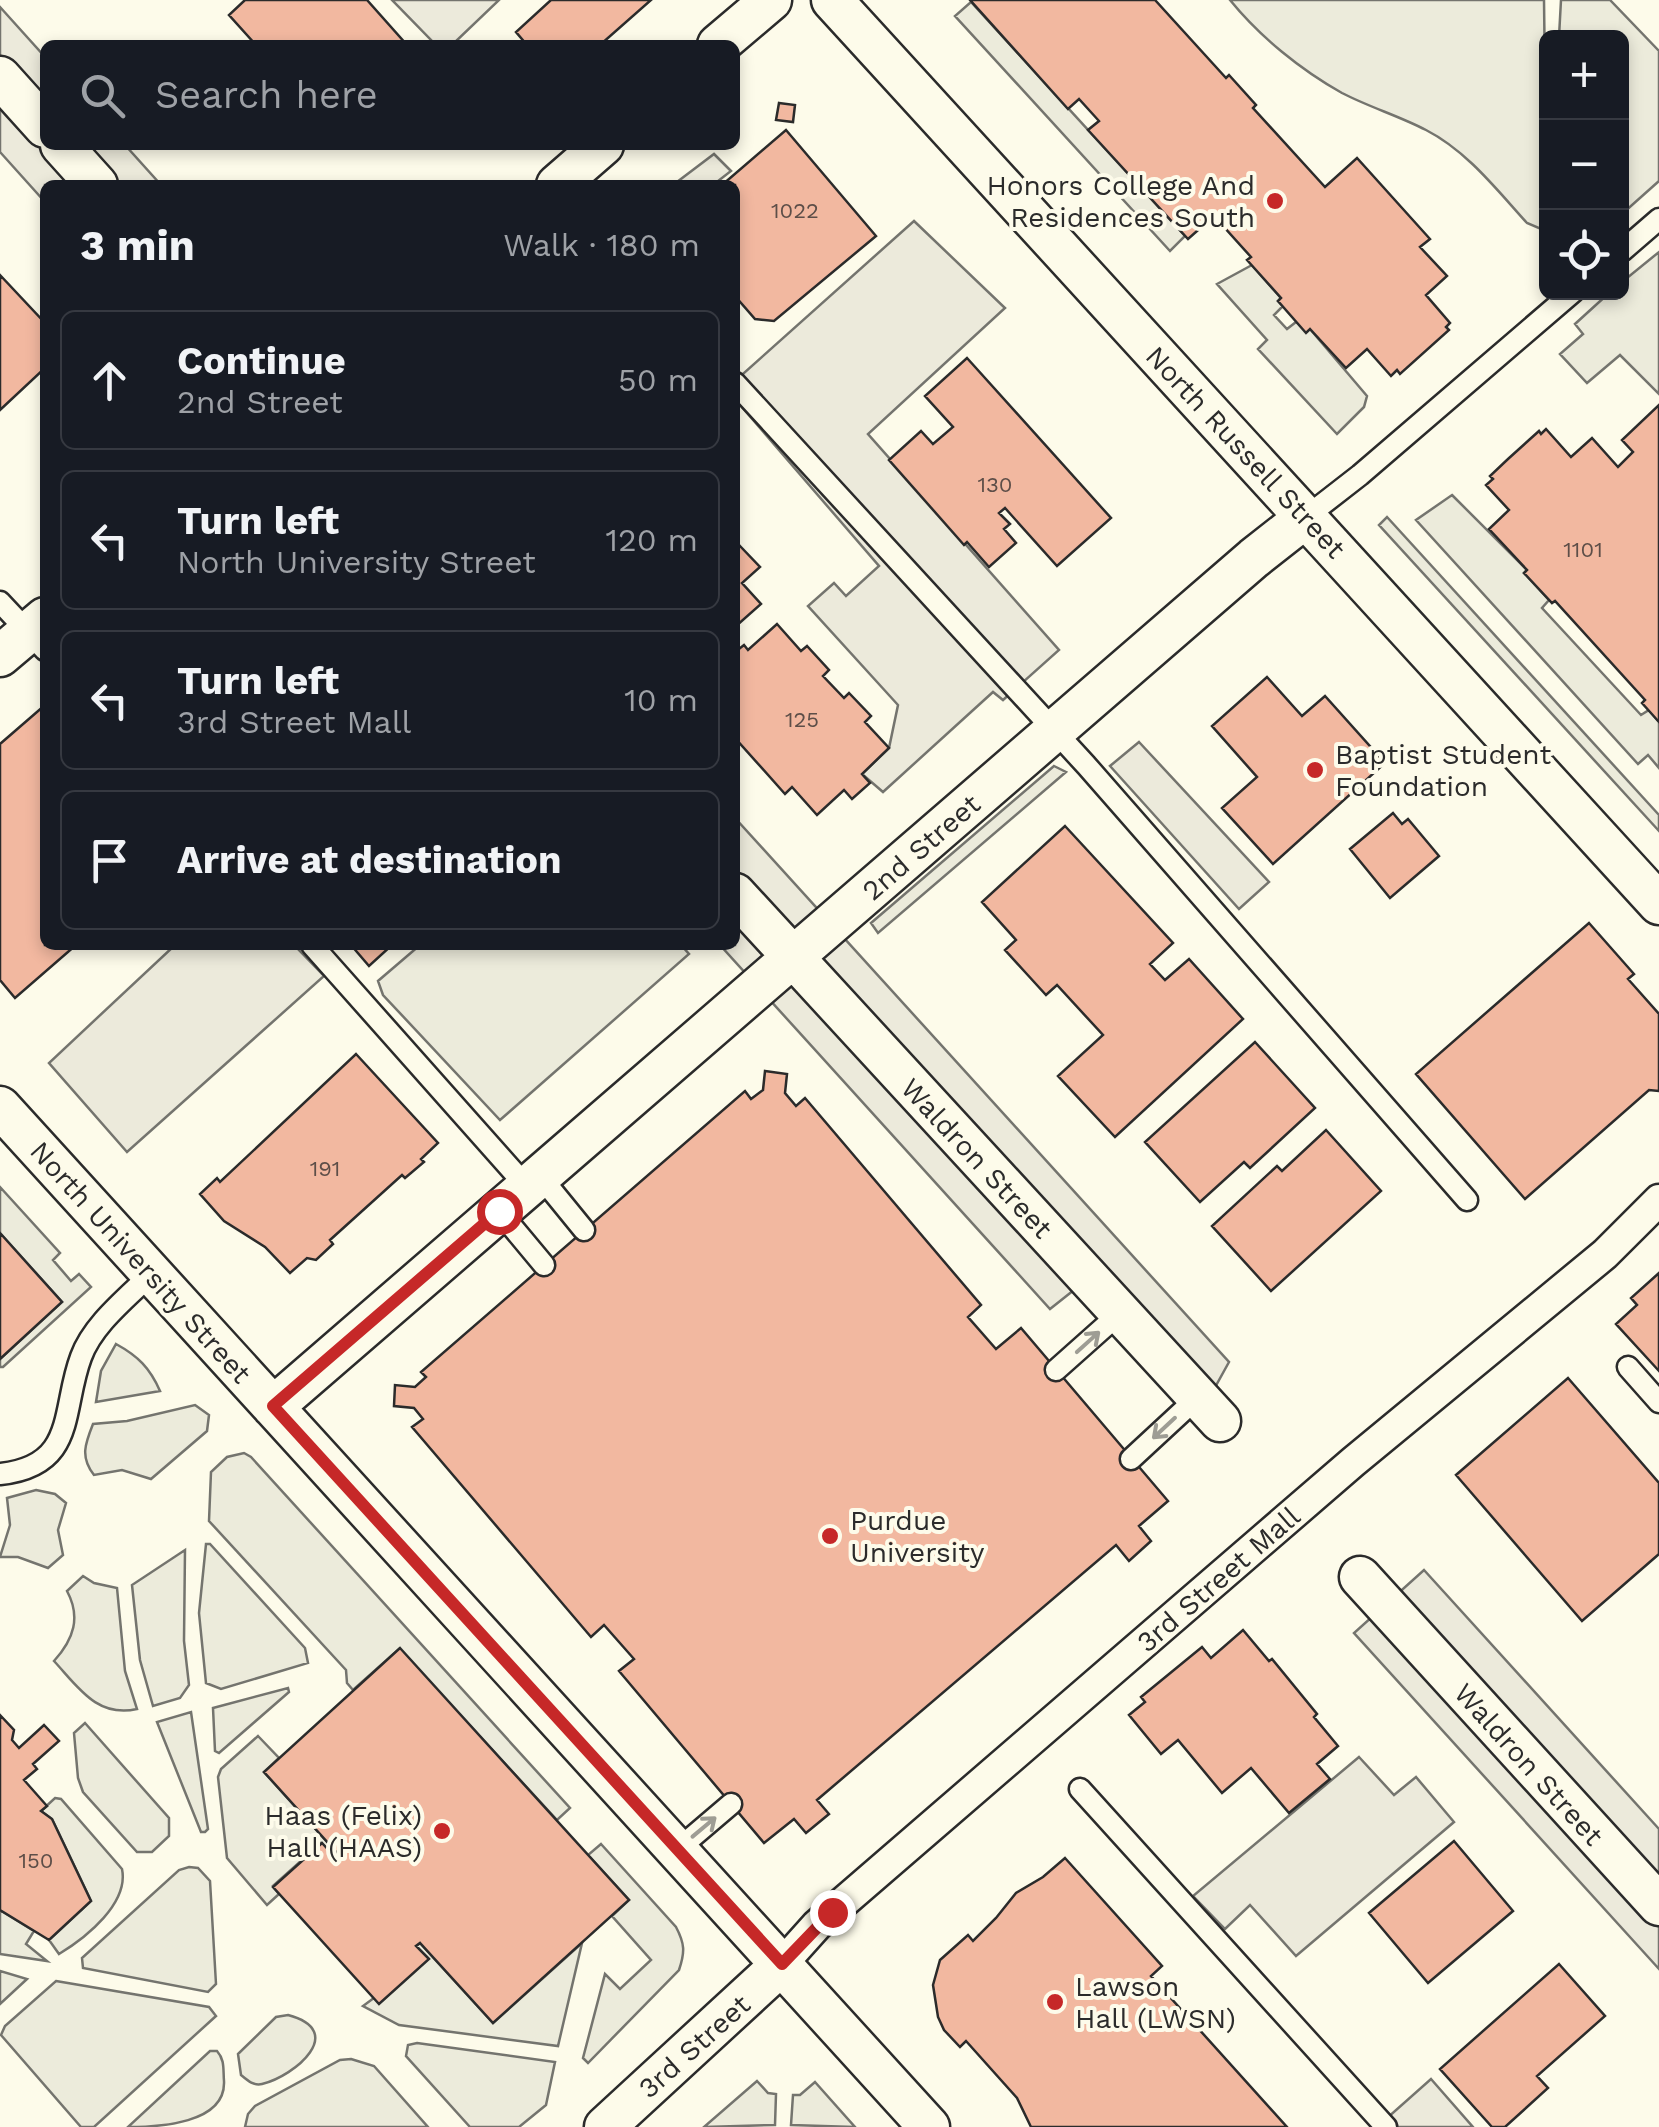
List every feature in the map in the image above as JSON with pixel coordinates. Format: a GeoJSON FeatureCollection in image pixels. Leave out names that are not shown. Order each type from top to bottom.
{"type":"FeatureCollection","features":[{"type":"Feature","properties":{"kind":"street"},"geometry":{"type":"LineString","coordinates":[[724,40],[771,0]]}},
{"type":"Feature","properties":{"kind":"street","name":"North Russell Street"},"geometry":{"type":"LineString","coordinates":[[832,0],[1659,904]]}},
{"type":"Feature","properties":{"kind":"street"},"geometry":{"type":"LineString","coordinates":[[0,78],[40,122]]}},
{"type":"Feature","properties":{"kind":"street"},"geometry":{"type":"LineString","coordinates":[[66,150],[92,180]]}},
{"type":"Feature","properties":{"kind":"street"},"geometry":{"type":"LineString","coordinates":[[564,180],[597,150]]}},
{"type":"Feature","properties":{"kind":"street","name":"2nd Street"},"geometry":{"type":"LineString","coordinates":[[273,1406],[1306,517]]}},
{"type":"Feature","properties":{"kind":"street","name":"Waldron Street"},"geometry":{"type":"LineString","coordinates":[[740,900],[1209,1409]]}},
{"type":"Feature","properties":{"kind":"street","name":"North University Street"},"geometry":{"type":"LineString","coordinates":[[0,1107],[930,2127]]}},
{"type":"Feature","properties":{"kind":"street","name":"3rd Street Mall"},"geometry":{"type":"LineString","coordinates":[[782,1964],[817,1925],[1354,1462],[1605,1254],[1659,1200]]}},
{"type":"Feature","properties":{"kind":"street","name":"Waldron Street"},"geometry":{"type":"LineString","coordinates":[[1360,1577],[1659,1905]]}},
{"type":"Feature","properties":{"kind":"street","name":"3rd Street"},"geometry":{"type":"LineString","coordinates":[[605,2127],[782,1964]]}},
{"type":"Feature","properties":{"kind":"lane"},"geometry":{"type":"LineString","coordinates":[[1629,245],[1659,219]]}},
{"type":"Feature","properties":{"kind":"lane","name":"2nd Street"},"geometry":{"type":"LineString","coordinates":[[1306,517],[1564,300]]}},
{"type":"Feature","properties":{"kind":"lane"},"geometry":{"type":"LineString","coordinates":[[740,388],[1055,731],[1467,1200]]}},
{"type":"Feature","properties":{"kind":"lane"},"geometry":{"type":"LineString","coordinates":[[0,602],[29,639]]}},
{"type":"Feature","properties":{"kind":"lane"},"geometry":{"type":"LineString","coordinates":[[316,950],[522,1192],[584,1230]]}},
{"type":"Feature","properties":{"kind":"lane"},"geometry":{"type":"LineString","coordinates":[[522,1192],[544,1265]]}},
{"type":"Feature","properties":{"kind":"lane"},"geometry":{"type":"LineString","coordinates":[[0,1474],[34,1465],[50,1454],[64,1433],[81,1356],[99,1326],[152,1273]]}},
{"type":"Feature","properties":{"kind":"lane"},"geometry":{"type":"LineString","coordinates":[[1056,1370],[1120,1313]]}},
{"type":"Feature","properties":{"kind":"lane"},"geometry":{"type":"LineString","coordinates":[[1628,1368],[1659,1402]]}},
{"type":"Feature","properties":{"kind":"lane"},"geometry":{"type":"LineString","coordinates":[[1131,1458],[1209,1409]]}},
{"type":"Feature","properties":{"kind":"lane"},"geometry":{"type":"LineString","coordinates":[[1080,1789],[1386,2127]]}},
{"type":"Feature","properties":{"kind":"lane"},"geometry":{"type":"LineString","coordinates":[[677,1850],[731,1804]]}},
{"type":"Feature","properties":{"kind":"shaded area"},"geometry":{"type":"Polygon","coordinates":[[[392,0],[499,0],[457,40],[431,40],[392,0]]]}},
{"type":"Feature","properties":{"kind":"shaded area"},"geometry":{"type":"Polygon","coordinates":[[[1230,0],[1544,0],[1544,30],[1539,30],[1539,228],[1527,223],[1455,149],[1426,130],[1352,98],[1311,74],[1230,0]]]}},
{"type":"Feature","properties":{"kind":"shaded area"},"geometry":{"type":"Polygon","coordinates":[[[1561,0],[1610,0],[1659,51],[1659,181],[1629,208],[1629,30],[1559,30],[1561,0]]]}},
{"type":"Feature","properties":{"kind":"shaded area"},"geometry":{"type":"Polygon","coordinates":[[[971,2],[1185,236],[1170,251],[955,16],[971,2]]]}},
{"type":"Feature","properties":{"kind":"shaded area"},"geometry":{"type":"Polygon","coordinates":[[[0,7],[40,51],[40,150],[130,150],[156,180],[40,180],[40,196],[0,152],[0,7]]]}},
{"type":"Feature","properties":{"kind":"shaded area"},"geometry":{"type":"Polygon","coordinates":[[[714,154],[731,171],[719,180],[680,180],[714,154]]]}},
{"type":"Feature","properties":{"kind":"shaded area"},"geometry":{"type":"Polygon","coordinates":[[[914,221],[1005,308],[868,434],[1059,650],[1003,700],[993,692],[883,792],[862,774],[889,748],[898,705],[808,606],[834,583],[846,596],[879,566],[740,405],[740,377],[914,221]]]}},
{"type":"Feature","properties":{"kind":"shaded area"},"geometry":{"type":"Polygon","coordinates":[[[1659,252],[1659,394],[1620,355],[1587,383],[1560,354],[1583,334],[1575,324],[1601,300],[1629,300],[1629,276],[1659,252]]]}},
{"type":"Feature","properties":{"kind":"shaded area"},"geometry":{"type":"Polygon","coordinates":[[[1252,265],[1281,298],[1278,301],[1283,306],[1274,315],[1287,329],[1296,322],[1310,329],[1367,396],[1364,407],[1337,434],[1258,349],[1267,340],[1217,284],[1252,265]]]}},
{"type":"Feature","properties":{"kind":"shaded area"},"geometry":{"type":"Polygon","coordinates":[[[1452,495],[1527,570],[1524,573],[1549,600],[1542,608],[1641,715],[1649,710],[1659,722],[1659,768],[1648,755],[1638,764],[1416,520],[1452,495]]]}},
{"type":"Feature","properties":{"kind":"shaded area"},"geometry":{"type":"Polygon","coordinates":[[[1387,517],[1659,815],[1659,831],[1379,525],[1387,517]]]}},
{"type":"Feature","properties":{"kind":"shaded area"},"geometry":{"type":"Polygon","coordinates":[[[1139,742],[1269,882],[1239,909],[1110,766],[1139,742]]]}},
{"type":"Feature","properties":{"kind":"shaded area"},"geometry":{"type":"Polygon","coordinates":[[[1054,766],[1066,772],[878,933],[871,923],[1054,766]]]}},
{"type":"Feature","properties":{"kind":"shaded area"},"geometry":{"type":"Polygon","coordinates":[[[740,824],[1229,1362],[1198,1418],[1079,1286],[1050,1309],[725,950],[740,950],[740,824]]]}},
{"type":"Feature","properties":{"kind":"shaded area"},"geometry":{"type":"Polygon","coordinates":[[[170,950],[299,950],[324,976],[127,1152],[49,1063],[170,950]]]}},
{"type":"Feature","properties":{"kind":"shaded area"},"geometry":{"type":"Polygon","coordinates":[[[414,950],[685,950],[689,954],[500,1120],[383,995],[378,981],[414,950]]]}},
{"type":"Feature","properties":{"kind":"shaded area"},"geometry":{"type":"Polygon","coordinates":[[[0,1187],[60,1253],[53,1260],[71,1281],[79,1274],[91,1287],[3,1367],[0,1359],[62,1302],[0,1233],[0,1187]]]}},
{"type":"Feature","properties":{"kind":"shaded area"},"geometry":{"type":"Polygon","coordinates":[[[116,1344],[142,1363],[160,1391],[96,1402],[101,1371],[116,1344]]]}},
{"type":"Feature","properties":{"kind":"shaded area"},"geometry":{"type":"Polygon","coordinates":[[[195,1405],[209,1415],[207,1431],[151,1479],[122,1470],[94,1475],[85,1450],[93,1424],[127,1421],[195,1405]]]}},
{"type":"Feature","properties":{"kind":"shaded area"},"geometry":{"type":"Polygon","coordinates":[[[244,1453],[570,1808],[557,1820],[399,1649],[353,1690],[347,1683],[346,1670],[209,1521],[211,1472],[227,1457],[244,1453]]]}},
{"type":"Feature","properties":{"kind":"shaded area"},"geometry":{"type":"Polygon","coordinates":[[[36,1490],[55,1494],[66,1503],[58,1530],[63,1555],[48,1568],[18,1557],[0,1557],[10,1525],[7,1498],[36,1490]]]}},
{"type":"Feature","properties":{"kind":"shaded area"},"geometry":{"type":"Polygon","coordinates":[[[206,1544],[305,1648],[308,1663],[221,1689],[206,1683],[199,1613],[206,1544]]]}},
{"type":"Feature","properties":{"kind":"shaded area"},"geometry":{"type":"Polygon","coordinates":[[[185,1550],[184,1641],[189,1685],[180,1698],[153,1706],[140,1660],[132,1585],[185,1550]]]}},
{"type":"Feature","properties":{"kind":"shaded area"},"geometry":{"type":"Polygon","coordinates":[[[1424,1570],[1659,1829],[1659,1969],[1354,1633],[1424,1570]]]}},
{"type":"Feature","properties":{"kind":"shaded area"},"geometry":{"type":"Polygon","coordinates":[[[83,1576],[117,1588],[125,1671],[137,1709],[123,1711],[99,1705],[54,1661],[73,1628],[74,1610],[67,1591],[83,1576]]]}},
{"type":"Feature","properties":{"kind":"shaded area"},"geometry":{"type":"Polygon","coordinates":[[[288,1688],[289,1692],[219,1753],[215,1751],[213,1708],[288,1688]]]}},
{"type":"Feature","properties":{"kind":"shaded area"},"geometry":{"type":"Polygon","coordinates":[[[191,1712],[208,1829],[205,1832],[201,1832],[157,1722],[191,1712]]]}},
{"type":"Feature","properties":{"kind":"shaded area"},"geometry":{"type":"Polygon","coordinates":[[[85,1723],[169,1818],[169,1836],[152,1852],[137,1852],[83,1792],[74,1733],[85,1723]]]}},
{"type":"Feature","properties":{"kind":"shaded area"},"geometry":{"type":"Polygon","coordinates":[[[258,1736],[279,1758],[264,1772],[338,1854],[335,1857],[321,1843],[273,1886],[279,1894],[267,1905],[227,1858],[218,1777],[221,1769],[258,1736]]]}},
{"type":"Feature","properties":{"kind":"shaded area"},"geometry":{"type":"Polygon","coordinates":[[[1359,1757],[1394,1795],[1416,1777],[1454,1822],[1296,1956],[1250,1905],[1225,1929],[1193,1896],[1359,1757]]]}},
{"type":"Feature","properties":{"kind":"shaded area"},"geometry":{"type":"Polygon","coordinates":[[[55,1798],[61,1799],[122,1869],[122,1882],[113,1906],[82,1938],[59,1954],[49,1940],[91,1901],[52,1819],[41,1811],[55,1798]]]}},
{"type":"Feature","properties":{"kind":"shaded area"},"geometry":{"type":"Polygon","coordinates":[[[601,1844],[676,1927],[683,1953],[679,1970],[588,2063],[583,2058],[605,1974],[620,1989],[651,1960],[612,1916],[629,1900],[588,1855],[601,1844]]]}},
{"type":"Feature","properties":{"kind":"shaded area"},"geometry":{"type":"Polygon","coordinates":[[[198,1868],[210,1881],[216,1984],[208,1992],[83,1968],[82,1958],[179,1870],[198,1868]]]}},
{"type":"Feature","properties":{"kind":"shaded area"},"geometry":{"type":"Polygon","coordinates":[[[0,1910],[34,1931],[26,1944],[47,1961],[0,1954],[0,1910]]]}},
{"type":"Feature","properties":{"kind":"shaded area"},"geometry":{"type":"Polygon","coordinates":[[[420,1943],[493,2023],[582,1943],[558,2046],[399,2025],[363,2006],[428,1958],[416,1946],[420,1943]]]}},
{"type":"Feature","properties":{"kind":"shaded area"},"geometry":{"type":"Polygon","coordinates":[[[0,1971],[27,1979],[0,2004],[0,1971]]]}},
{"type":"Feature","properties":{"kind":"shaded area"},"geometry":{"type":"Polygon","coordinates":[[[56,1981],[209,2007],[216,2016],[94,2127],[81,2127],[1,2035],[5,2026],[56,1981]]]}},
{"type":"Feature","properties":{"kind":"shaded area"},"geometry":{"type":"Polygon","coordinates":[[[288,2015],[314,2031],[315,2042],[310,2052],[301,2063],[275,2079],[259,2084],[250,2082],[241,2075],[238,2054],[276,2017],[288,2015]]]}},
{"type":"Feature","properties":{"kind":"shaded area"},"geometry":{"type":"Polygon","coordinates":[[[417,2043],[555,2062],[546,2105],[519,2127],[470,2127],[406,2056],[408,2045],[417,2043]]]}},
{"type":"Feature","properties":{"kind":"shaded area"},"geometry":{"type":"Polygon","coordinates":[[[210,2051],[217,2051],[221,2058],[224,2081],[222,2095],[214,2106],[172,2124],[128,2127],[210,2051]]]}},
{"type":"Feature","properties":{"kind":"shaded area"},"geometry":{"type":"Polygon","coordinates":[[[340,2060],[374,2066],[428,2127],[245,2127],[255,2106],[340,2060]]]}},
{"type":"Feature","properties":{"kind":"shaded area"},"geometry":{"type":"Polygon","coordinates":[[[1431,2079],[1473,2127],[1377,2127],[1431,2079]]]}},
{"type":"Feature","properties":{"kind":"shaded area"},"geometry":{"type":"Polygon","coordinates":[[[757,2081],[768,2093],[776,2094],[775,2125],[704,2127],[757,2081]]]}},
{"type":"Feature","properties":{"kind":"shaded area"},"geometry":{"type":"Polygon","coordinates":[[[815,2082],[855,2127],[791,2125],[793,2095],[800,2095],[815,2082]]]}},
{"type":"Feature","properties":{"kind":"building"},"geometry":{"type":"Polygon","coordinates":[[[245,0],[367,0],[403,40],[252,40],[229,15],[245,0]]]}},
{"type":"Feature","properties":{"kind":"building"},"geometry":{"type":"Polygon","coordinates":[[[551,0],[651,0],[606,40],[523,40],[516,32],[551,0]]]}},
{"type":"Feature","properties":{"kind":"building","name":"Honors College And Residences South"},"geometry":{"type":"Polygon","coordinates":[[[970,0],[1155,0],[1226,78],[1229,75],[1256,105],[1253,108],[1325,187],[1357,158],[1430,239],[1420,247],[1447,276],[1426,295],[1450,323],[1446,327],[1449,330],[1400,374],[1397,370],[1391,376],[1367,349],[1346,368],[1310,329],[1306,333],[1278,301],[1281,298],[1247,260],[1251,257],[1214,216],[1188,239],[1088,130],[1099,121],[1079,99],[1068,109],[970,0]]]}},
{"type":"Feature","properties":{"kind":"building"},"geometry":{"type":"Polygon","coordinates":[[[779,103],[795,105],[793,122],[776,120],[779,103]]]}},
{"type":"Feature","properties":{"kind":"building"},"geometry":{"type":"Polygon","coordinates":[[[786,130],[876,236],[774,321],[755,319],[740,302],[740,180],[728,180],[786,130]]]}},
{"type":"Feature","properties":{"kind":"building"},"geometry":{"type":"Polygon","coordinates":[[[0,275],[40,318],[40,373],[0,410],[0,275]]]}},
{"type":"Feature","properties":{"kind":"building"},"geometry":{"type":"Polygon","coordinates":[[[967,358],[1111,518],[1057,566],[1005,508],[999,513],[1010,524],[1004,529],[1016,543],[989,567],[967,542],[964,545],[889,460],[921,431],[933,444],[953,427],[925,396],[967,358]]]}},
{"type":"Feature","properties":{"kind":"building"},"geometry":{"type":"Polygon","coordinates":[[[1659,405],[1659,722],[1642,703],[1645,700],[1555,601],[1552,603],[1524,573],[1527,570],[1489,529],[1509,510],[1486,485],[1508,459],[1546,429],[1571,457],[1592,438],[1618,467],[1633,452],[1622,440],[1659,405]]]}},
{"type":"Feature","properties":{"kind":"building"},"geometry":{"type":"Polygon","coordinates":[[[740,546],[760,567],[742,583],[761,604],[740,623],[740,546]]]}},
{"type":"Feature","properties":{"kind":"building"},"geometry":{"type":"Polygon","coordinates":[[[777,624],[801,651],[807,646],[829,670],[823,676],[844,698],[849,693],[871,716],[865,722],[889,748],[862,774],[870,783],[852,799],[844,790],[817,815],[792,787],[785,794],[740,744],[740,648],[744,645],[748,650],[777,624]]]}},
{"type":"Feature","properties":{"kind":"building","name":"Baptist Student Foundation"},"geometry":{"type":"Polygon","coordinates":[[[1267,677],[1302,716],[1325,696],[1385,763],[1273,864],[1222,808],[1257,777],[1212,726],[1267,677]]]}},
{"type":"Feature","properties":{"kind":"building"},"geometry":{"type":"Polygon","coordinates":[[[40,709],[40,950],[70,950],[15,998],[0,980],[0,744],[40,709]]]}},
{"type":"Feature","properties":{"kind":"building"},"geometry":{"type":"Polygon","coordinates":[[[1393,813],[1402,824],[1408,819],[1439,856],[1390,898],[1350,849],[1393,813]]]}},
{"type":"Feature","properties":{"kind":"building"},"geometry":{"type":"Polygon","coordinates":[[[1065,826],[1173,943],[1150,964],[1165,980],[1189,959],[1243,1019],[1115,1137],[1058,1076],[1103,1035],[1057,985],[1046,995],[1025,972],[1005,950],[1016,940],[982,902],[1065,826]]]}},
{"type":"Feature","properties":{"kind":"building"},"geometry":{"type":"Polygon","coordinates":[[[1589,923],[1634,974],[1628,979],[1659,1014],[1659,1091],[1649,1090],[1525,1199],[1416,1074],[1589,923]]]}},
{"type":"Feature","properties":{"kind":"building"},"geometry":{"type":"Polygon","coordinates":[[[355,950],[387,950],[369,966],[355,950]]]}},
{"type":"Feature","properties":{"kind":"building"},"geometry":{"type":"Polygon","coordinates":[[[1255,1042],[1315,1108],[1250,1168],[1244,1162],[1200,1202],[1145,1142],[1255,1042]]]}},
{"type":"Feature","properties":{"kind":"building"},"geometry":{"type":"Polygon","coordinates":[[[356,1054],[438,1143],[421,1159],[424,1162],[405,1178],[402,1175],[330,1240],[333,1244],[316,1260],[307,1258],[290,1273],[265,1247],[224,1221],[200,1194],[217,1178],[220,1182],[356,1054]]]}},
{"type":"Feature","properties":{"kind":"building"},"geometry":{"type":"Polygon","coordinates":[[[765,1071],[787,1074],[785,1093],[796,1106],[805,1098],[981,1305],[968,1317],[996,1349],[1021,1328],[1168,1501],[1139,1526],[1151,1541],[1129,1561],[1116,1545],[817,1800],[829,1814],[806,1833],[794,1819],[764,1843],[619,1671],[634,1659],[604,1625],[591,1637],[412,1427],[423,1419],[414,1408],[394,1406],[395,1385],[415,1387],[426,1377],[421,1372],[745,1091],[751,1099],[763,1090],[765,1071]]]}},
{"type":"Feature","properties":{"kind":"building"},"geometry":{"type":"Polygon","coordinates":[[[1326,1130],[1381,1191],[1271,1291],[1212,1226],[1277,1166],[1282,1171],[1326,1130]]]}},
{"type":"Feature","properties":{"kind":"building"},"geometry":{"type":"Polygon","coordinates":[[[0,1233],[62,1302],[0,1359],[0,1233]]]}},
{"type":"Feature","properties":{"kind":"building"},"geometry":{"type":"Polygon","coordinates":[[[1659,1273],[1659,1371],[1616,1324],[1637,1305],[1631,1298],[1659,1273]]]}},
{"type":"Feature","properties":{"kind":"building"},"geometry":{"type":"Polygon","coordinates":[[[1568,1378],[1659,1483],[1659,1554],[1582,1621],[1456,1475],[1568,1378]]]}},
{"type":"Feature","properties":{"kind":"building"},"geometry":{"type":"Polygon","coordinates":[[[1243,1630],[1269,1661],[1272,1659],[1338,1746],[1317,1764],[1330,1779],[1289,1813],[1251,1768],[1222,1793],[1178,1740],[1161,1754],[1129,1715],[1145,1702],[1141,1697],[1202,1647],[1211,1658],[1243,1630]]]}},
{"type":"Feature","properties":{"kind":"building","name":"Haas (Felix) Hall (HAAS)"},"geometry":{"type":"Polygon","coordinates":[[[400,1648],[629,1900],[493,2023],[420,1943],[416,1946],[429,1959],[379,2004],[273,1887],[322,1843],[335,1857],[338,1854],[264,1772],[400,1648]]]}},
{"type":"Feature","properties":{"kind":"building"},"geometry":{"type":"Polygon","coordinates":[[[0,1715],[14,1730],[12,1740],[19,1748],[44,1725],[59,1741],[33,1764],[37,1769],[24,1780],[47,1806],[41,1811],[52,1819],[91,1901],[49,1940],[0,1910],[0,1715]]]}},
{"type":"Feature","properties":{"kind":"building"},"geometry":{"type":"Polygon","coordinates":[[[1454,1841],[1513,1911],[1428,1983],[1369,1913],[1454,1841]]]}},
{"type":"Feature","properties":{"kind":"building","name":"Lawson Hall (LWSN)"},"geometry":{"type":"Polygon","coordinates":[[[1065,1858],[1162,1966],[1151,1976],[1287,2127],[1031,2127],[1017,2098],[966,2041],[960,2047],[944,2030],[933,1985],[940,1960],[968,1935],[973,1941],[1016,1893],[1065,1858]]]}},
{"type":"Feature","properties":{"kind":"building"},"geometry":{"type":"Polygon","coordinates":[[[1559,1964],[1605,2016],[1537,2076],[1548,2088],[1505,2127],[1492,2127],[1440,2069],[1559,1964]]]}},
{"type":"Feature","properties":{"kind":"place","name":"Honors College And Residences South"},"geometry":{"type":"Point","coordinates":[1275,201]}},
{"type":"Feature","properties":{"kind":"place","name":"Baptist Student Foundation"},"geometry":{"type":"Point","coordinates":[1315,770]}},
{"type":"Feature","properties":{"kind":"place","name":"Purdue University"},"geometry":{"type":"Point","coordinates":[830,1536]}},
{"type":"Feature","properties":{"kind":"place","name":"Haas (Felix) Hall (HAAS)"},"geometry":{"type":"Point","coordinates":[442,1831]}},
{"type":"Feature","properties":{"kind":"place","name":"Lawson Hall (LWSN)"},"geometry":{"type":"Point","coordinates":[1055,2002]}},
{"type":"Feature","properties":{"kind":"route"},"geometry":{"type":"LineString","coordinates":[[499,1211],[273,1406],[782,1964],[832,1912]]}}]}
